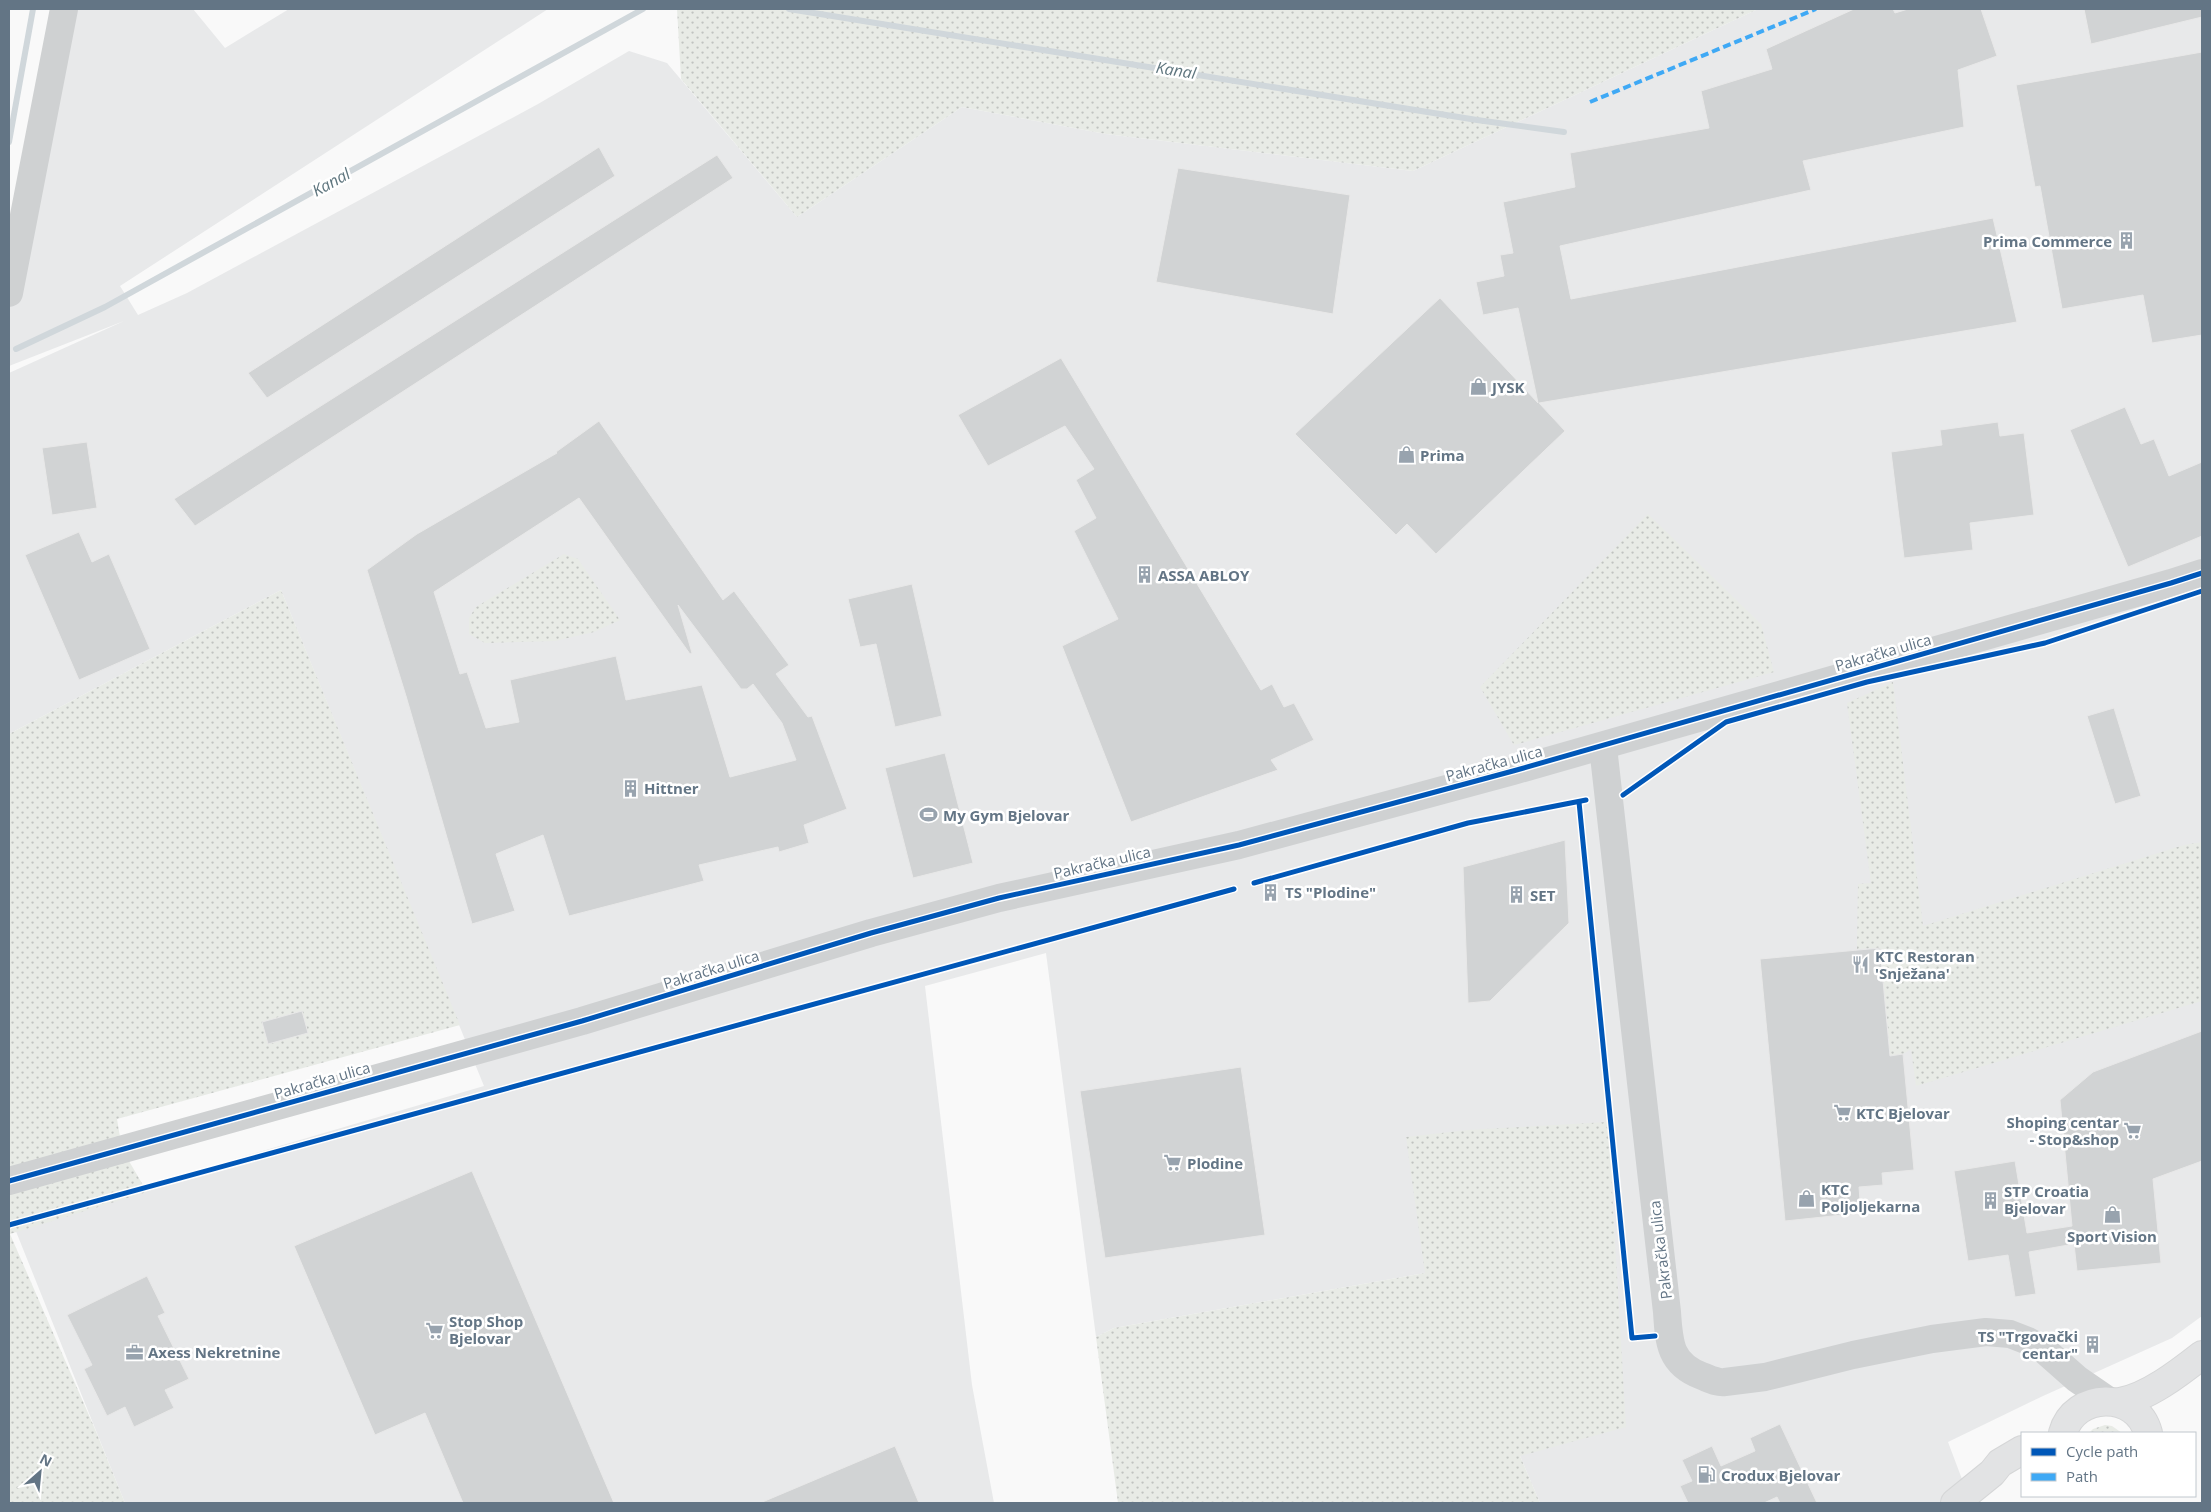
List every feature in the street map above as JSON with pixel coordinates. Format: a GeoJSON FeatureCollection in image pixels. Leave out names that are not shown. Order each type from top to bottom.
{"type":"FeatureCollection","features":[{"type":"Feature","properties":{"kind":"main road"},"geometry":{"type":"LineString","coordinates":[[2064,1428],[2081,1408],[2094,1402],[2134,1400],[2148,1393],[2196,1360]]}},
{"type":"Feature","properties":{"kind":"main road"},"geometry":{"type":"LineString","coordinates":[[2150,1432],[2159,1408],[2196,1360]]}},
{"type":"Feature","properties":{"kind":"main road"},"geometry":{"type":"LineString","coordinates":[[2115,1401],[2132,1408],[2141,1417],[2149,1432]]}},
{"type":"Feature","properties":{"kind":"main road"},"geometry":{"type":"LineString","coordinates":[[1956,1503],[1992,1473],[2000,1463],[2021,1451]]}},
{"type":"Feature","properties":{"kind":"main road"},"geometry":{"type":"LineString","coordinates":[[1992,1473],[2021,1464]]}},
{"type":"Feature","properties":{"kind":"street"},"geometry":{"type":"LineString","coordinates":[[9,293],[64,9]]}},
{"type":"Feature","properties":{"kind":"street","name":"Pakračka ulica"},"geometry":{"type":"LineString","coordinates":[[9,1181],[582,1021],[871,933],[999,898],[1239,845],[1602,746],[1735,706],[2171,584],[2202,573]]}},
{"type":"Feature","properties":{"kind":"street","name":"Pakračka ulica"},"geometry":{"type":"LineString","coordinates":[[1602,746],[1667,1312],[1668,1341],[1677,1360],[1694,1373],[1719,1383],[1765,1377],[1853,1355],[1932,1339],[1986,1332],[2010,1334],[2028,1341],[2053,1357],[2077,1379],[2115,1401]]}},
{"type":"Feature","properties":{"kind":"street"},"geometry":{"type":"LineString","coordinates":[[2053,1357],[2066,1385],[2070,1404],[2064,1428]]}},
{"type":"Feature","properties":{"kind":"shaded area"},"geometry":{"type":"Polygon","coordinates":[[[63,9],[193,9],[225,48],[289,9],[548,9],[120,286],[138,315],[187,293],[538,104],[629,51],[667,63],[797,217],[962,107],[1106,134],[1413,171],[1758,9],[2202,9],[2202,1316],[2172,1338],[2043,1396],[1948,1442],[1971,1503],[1540,1503],[1520,1456],[1425,1273],[1114,1328],[1096,1337],[1046,953],[925,986],[972,1385],[994,1503],[125,1503],[13,1224],[484,1086],[281,590],[9,734],[9,373],[124,321],[9,366],[9,270],[63,9]]]}},
{"type":"Feature","properties":{"kind":"shaded area"},"geometry":{"type":"Polygon","coordinates":[[[677,9],[1758,9],[1413,171],[1106,134],[962,107],[797,217],[681,79],[677,9]]]}},
{"type":"Feature","properties":{"kind":"shaded area"},"geometry":{"type":"Polygon","coordinates":[[[1648,514],[1761,624],[1774,672],[1514,745],[1480,687],[1648,514]]]}},
{"type":"Feature","properties":{"kind":"shaded area"},"geometry":{"type":"Polygon","coordinates":[[[564,554],[578,559],[620,620],[594,632],[555,641],[485,643],[469,634],[469,618],[476,607],[564,554]]]}},
{"type":"Feature","properties":{"kind":"shaded area"},"geometry":{"type":"Polygon","coordinates":[[[281,590],[460,1025],[117,1119],[122,1149],[147,1192],[10,1234],[95,1429],[125,1503],[9,1503],[9,734],[281,590]]]}},
{"type":"Feature","properties":{"kind":"shaded area"},"geometry":{"type":"Polygon","coordinates":[[[1893,682],[1923,926],[2184,845],[2202,842],[2202,1001],[1916,1086],[1911,1049],[1903,1054],[1890,1056],[1880,948],[1857,949],[1858,884],[1871,883],[1847,703],[1893,682]]]}},
{"type":"Feature","properties":{"kind":"shaded area"},"geometry":{"type":"Polygon","coordinates":[[[1608,1122],[1626,1427],[1520,1456],[1540,1503],[1118,1503],[1096,1337],[1114,1328],[1425,1273],[1406,1137],[1468,1130],[1608,1122]]]}},
{"type":"Feature","properties":{"kind":"shaded area"},"geometry":{"type":"Polygon","coordinates":[[[2105,1425],[2112,1426],[2121,1432],[2090,1432],[2105,1425]]]}},
{"type":"Feature","properties":{"kind":"building"},"geometry":{"type":"Polygon","coordinates":[[[1854,9],[1893,9],[1895,13],[1908,9],[1981,9],[1997,56],[1958,70],[1964,127],[1803,161],[1811,190],[1560,246],[1571,299],[1993,218],[2017,322],[1539,403],[1565,431],[1436,554],[1407,524],[1396,535],[1295,434],[1440,298],[1538,403],[1518,308],[1483,315],[1476,282],[1504,276],[1500,255],[1513,253],[1503,202],[1575,187],[1570,153],[1709,128],[1701,91],[1772,69],[1766,49],[1854,9]]]}},
{"type":"Feature","properties":{"kind":"building"},"geometry":{"type":"Polygon","coordinates":[[[2084,9],[2202,9],[2202,17],[2091,44],[2084,9]]]}},
{"type":"Feature","properties":{"kind":"building","name":"Prima Commerce"},"geometry":{"type":"Polygon","coordinates":[[[2202,52],[2202,335],[2152,343],[2143,295],[2062,309],[2040,186],[2035,187],[2016,85],[2202,52]]]}},
{"type":"Feature","properties":{"kind":"building"},"geometry":{"type":"Polygon","coordinates":[[[599,147],[615,176],[267,398],[248,373],[599,147]]]}},
{"type":"Feature","properties":{"kind":"building"},"geometry":{"type":"Polygon","coordinates":[[[717,155],[733,178],[195,526],[174,499],[717,155]]]}},
{"type":"Feature","properties":{"kind":"building"},"geometry":{"type":"Polygon","coordinates":[[[1178,168],[1350,195],[1333,314],[1156,282],[1178,168]]]}},
{"type":"Feature","properties":{"kind":"building","name":"ASSA ABLOY"},"geometry":{"type":"Polygon","coordinates":[[[1061,358],[1261,690],[1272,684],[1284,707],[1294,703],[1314,740],[1271,760],[1278,770],[1131,822],[1062,646],[1118,619],[1074,531],[1096,518],[1076,480],[1094,469],[1065,426],[988,466],[958,415],[1061,358]]]}},
{"type":"Feature","properties":{"kind":"building"},"geometry":{"type":"Polygon","coordinates":[[[2125,407],[2141,444],[2154,439],[2169,476],[2202,462],[2202,536],[2128,567],[2070,430],[2125,407]]]}},
{"type":"Feature","properties":{"kind":"building"},"geometry":{"type":"Polygon","coordinates":[[[599,421],[723,600],[734,591],[789,665],[776,674],[808,717],[812,716],[847,809],[804,825],[809,843],[779,852],[778,847],[699,865],[704,881],[569,916],[543,835],[496,854],[515,911],[472,924],[406,696],[367,570],[417,534],[556,452],[599,421]],[[579,498],[434,592],[460,674],[467,672],[486,728],[519,722],[510,680],[616,656],[626,700],[702,685],[730,777],[796,760],[782,723],[753,684],[747,689],[741,689],[678,605],[692,653],[690,654],[579,498]]]}},
{"type":"Feature","properties":{"kind":"building"},"geometry":{"type":"Polygon","coordinates":[[[1998,422],[2000,436],[2024,433],[2034,515],[1970,523],[1973,550],[1904,558],[1891,452],[1942,445],[1940,430],[1998,422]]]}},
{"type":"Feature","properties":{"kind":"building"},"geometry":{"type":"Polygon","coordinates":[[[87,442],[97,508],[52,515],[42,448],[87,442]]]}},
{"type":"Feature","properties":{"kind":"building"},"geometry":{"type":"Polygon","coordinates":[[[79,532],[92,562],[109,554],[150,649],[79,680],[25,555],[79,532]]]}},
{"type":"Feature","properties":{"kind":"building"},"geometry":{"type":"Polygon","coordinates":[[[912,584],[942,716],[895,727],[876,644],[860,647],[848,599],[912,584]]]}},
{"type":"Feature","properties":{"kind":"building"},"geometry":{"type":"Polygon","coordinates":[[[2114,708],[2141,796],[2115,804],[2087,716],[2114,708]]]}},
{"type":"Feature","properties":{"kind":"building","name":"My Gym Bjelovar"},"geometry":{"type":"Polygon","coordinates":[[[945,753],[973,863],[913,878],[885,768],[945,753]]]}},
{"type":"Feature","properties":{"kind":"building","name":"SET"},"geometry":{"type":"Polygon","coordinates":[[[1565,840],[1569,923],[1490,1001],[1468,1003],[1463,867],[1565,840]]]}},
{"type":"Feature","properties":{"kind":"building","name":"KTC Bjelovar"},"geometry":{"type":"Polygon","coordinates":[[[1880,948],[1890,1056],[1903,1054],[1914,1170],[1882,1173],[1883,1185],[1859,1187],[1861,1213],[1785,1221],[1760,959],[1880,948]]]}},
{"type":"Feature","properties":{"kind":"building"},"geometry":{"type":"Polygon","coordinates":[[[302,1011],[308,1033],[268,1044],[262,1022],[302,1011]]]}},
{"type":"Feature","properties":{"kind":"building","name":"Shoping centar - Stop&shop"},"geometry":{"type":"Polygon","coordinates":[[[2202,1031],[2202,1161],[2153,1179],[2161,1263],[2077,1271],[2074,1244],[2029,1252],[2036,1294],[2015,1297],[2008,1255],[1968,1261],[1954,1171],[2015,1161],[2027,1233],[2072,1226],[2060,1100],[2093,1072],[2202,1031]]]}},
{"type":"Feature","properties":{"kind":"building","name":"Plodine"},"geometry":{"type":"Polygon","coordinates":[[[1241,1067],[1265,1235],[1105,1258],[1080,1091],[1241,1067]]]}},
{"type":"Feature","properties":{"kind":"building","name":"Stop Shop Bjelovar"},"geometry":{"type":"Polygon","coordinates":[[[472,1171],[614,1503],[463,1503],[425,1413],[375,1435],[294,1246],[472,1171]]]}},
{"type":"Feature","properties":{"kind":"building","name":"Axess Nekretnine"},"geometry":{"type":"Polygon","coordinates":[[[147,1276],[165,1313],[158,1316],[189,1379],[165,1390],[174,1408],[134,1427],[125,1407],[107,1416],[84,1369],[92,1365],[67,1315],[147,1276]]]}},
{"type":"Feature","properties":{"kind":"building"},"geometry":{"type":"Polygon","coordinates":[[[1780,1424],[1817,1503],[1780,1503],[1777,1497],[1764,1503],[1688,1503],[1680,1486],[1692,1481],[1682,1460],[1712,1446],[1721,1466],[1755,1451],[1750,1438],[1780,1424]]]}},
{"type":"Feature","properties":{"kind":"building"},"geometry":{"type":"Polygon","coordinates":[[[895,1446],[919,1503],[760,1503],[895,1446]]]}},
{"type":"Feature","properties":{"kind":"waterway"},"geometry":{"type":"LineString","coordinates":[[9,142],[33,9]]}},
{"type":"Feature","properties":{"kind":"waterway","name":"Kanal"},"geometry":{"type":"LineString","coordinates":[[16,349],[105,307],[643,9]]}},
{"type":"Feature","properties":{"kind":"waterway","name":"Kanal"},"geometry":{"type":"LineString","coordinates":[[789,9],[1477,120],[1564,132]]}},
{"type":"Feature","properties":{"kind":"marked path"},"geometry":{"type":"LineString","coordinates":[[1590,102],[1816,9]]}},
{"type":"Feature","properties":{"kind":"cycle path"},"geometry":{"type":"LineString","coordinates":[[9,1181],[582,1021],[871,933],[999,898],[1239,845],[1513,771],[2202,573]]}},
{"type":"Feature","properties":{"kind":"cycle path"},"geometry":{"type":"LineString","coordinates":[[1623,795],[1726,722],[1867,682],[2045,643],[2202,591]]}},
{"type":"Feature","properties":{"kind":"cycle path"},"geometry":{"type":"LineString","coordinates":[[1254,883],[1468,823],[1586,800]]}},
{"type":"Feature","properties":{"kind":"cycle path"},"geometry":{"type":"LineString","coordinates":[[1579,802],[1632,1338],[1655,1336]]}},
{"type":"Feature","properties":{"kind":"cycle path"},"geometry":{"type":"LineString","coordinates":[[9,1225],[1234,889]]}},
{"type":"Feature","properties":{"kind":"place","name":"Prima Commerce"},"geometry":{"type":"Point","coordinates":[2126,241]}},
{"type":"Feature","properties":{"kind":"place","name":"JYSK"},"geometry":{"type":"Point","coordinates":[1478,387]}},
{"type":"Feature","properties":{"kind":"place","name":"Prima"},"geometry":{"type":"Point","coordinates":[1406,455]}},
{"type":"Feature","properties":{"kind":"place","name":"ASSA ABLOY"},"geometry":{"type":"Point","coordinates":[1144,575]}},
{"type":"Feature","properties":{"kind":"place","name":"Hittner"},"geometry":{"type":"Point","coordinates":[630,788]}},
{"type":"Feature","properties":{"kind":"place","name":"My Gym Bjelovar"},"geometry":{"type":"Point","coordinates":[929,815]}},
{"type":"Feature","properties":{"kind":"place","name":"TS \"Plodine\""},"geometry":{"type":"Point","coordinates":[1271,892]}},
{"type":"Feature","properties":{"kind":"place","name":"SET"},"geometry":{"type":"Point","coordinates":[1516,895]}},
{"type":"Feature","properties":{"kind":"place","name":"KTC Restoran 'Snježana'"},"geometry":{"type":"Point","coordinates":[1861,965]}},
{"type":"Feature","properties":{"kind":"place","name":"KTC Bjelovar"},"geometry":{"type":"Point","coordinates":[1842,1113]}},
{"type":"Feature","properties":{"kind":"place","name":"Shoping centar - Stop&shop"},"geometry":{"type":"Point","coordinates":[2133,1131]}},
{"type":"Feature","properties":{"kind":"place","name":"Plodine"},"geometry":{"type":"Point","coordinates":[1173,1163]}},
{"type":"Feature","properties":{"kind":"place","name":"KTC Poljoljekarna"},"geometry":{"type":"Point","coordinates":[1807,1198]}},
{"type":"Feature","properties":{"kind":"place","name":"STP Croatia Bjelovar"},"geometry":{"type":"Point","coordinates":[1990,1200]}},
{"type":"Feature","properties":{"kind":"place","name":"Sport Vision"},"geometry":{"type":"Point","coordinates":[2112,1215]}},
{"type":"Feature","properties":{"kind":"place","name":"Stop Shop Bjelovar"},"geometry":{"type":"Point","coordinates":[435,1330]}},
{"type":"Feature","properties":{"kind":"place","name":"TS \"Trgovački centar\""},"geometry":{"type":"Point","coordinates":[2092,1345]}},
{"type":"Feature","properties":{"kind":"place","name":"Axess Nekretnine"},"geometry":{"type":"Point","coordinates":[134,1352]}},
{"type":"Feature","properties":{"kind":"place","name":"Crodux Bjelovar"},"geometry":{"type":"Point","coordinates":[1707,1475]}}]}
